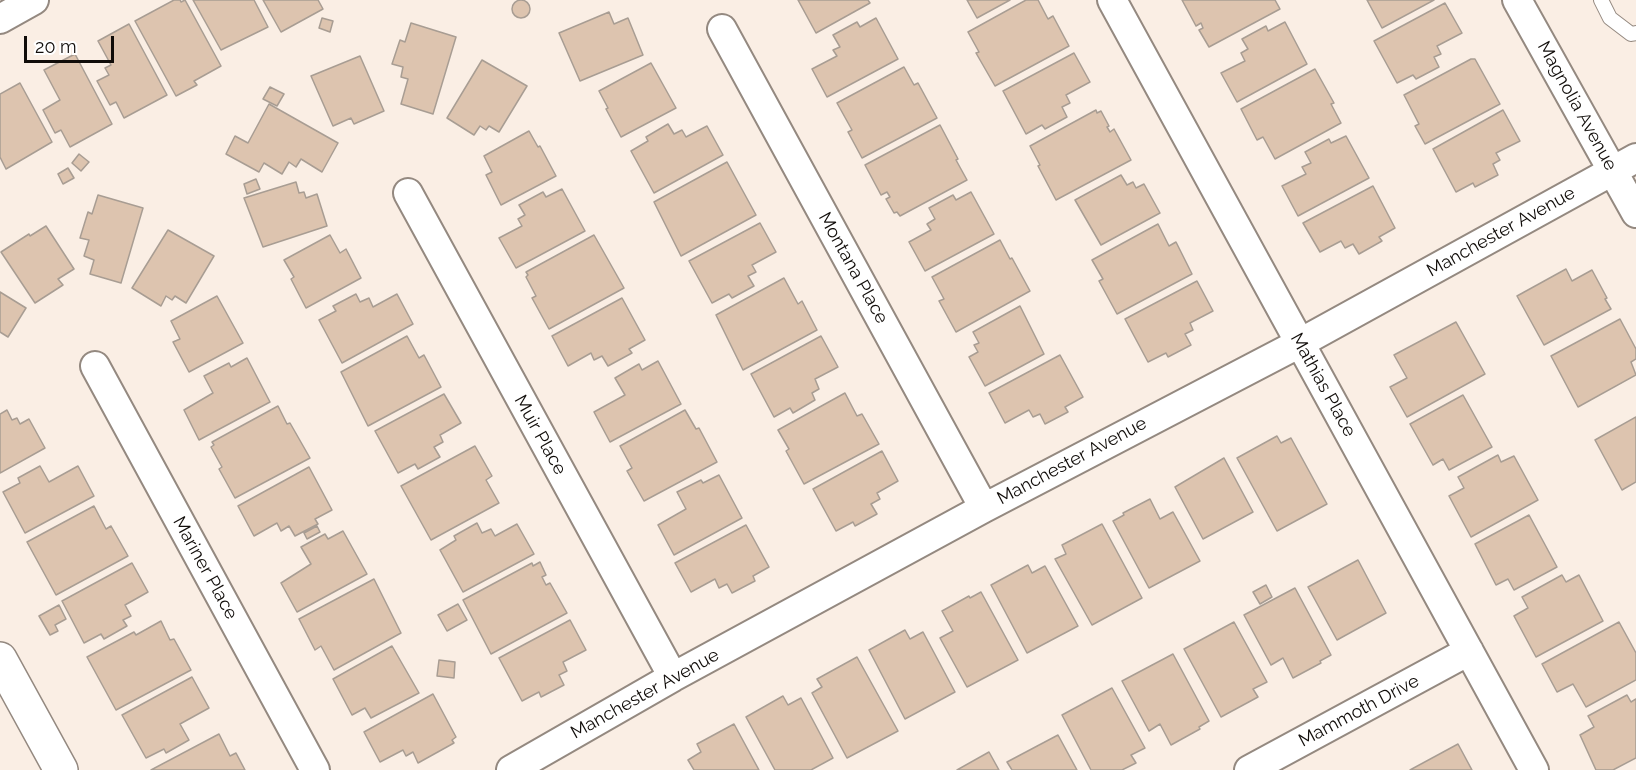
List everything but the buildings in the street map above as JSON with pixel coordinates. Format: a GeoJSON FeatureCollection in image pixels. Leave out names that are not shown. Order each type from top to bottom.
{"type":"FeatureCollection","features":[{"type":"Feature","properties":{"kind":"street"},"geometry":{"type":"LineString","coordinates":[[0,19],[34,0]]}},
{"type":"Feature","properties":{"kind":"street","name":"Mathias Place"},"geometry":{"type":"LineString","coordinates":[[1112,0],[1534,770]]}},
{"type":"Feature","properties":{"kind":"street","name":"Magnolia Avenue"},"geometry":{"type":"LineString","coordinates":[[1517,0],[1624,164],[1636,213]]}},
{"type":"Feature","properties":{"kind":"street","name":"Montana Place"},"geometry":{"type":"LineString","coordinates":[[722,29],[984,508]]}},
{"type":"Feature","properties":{"kind":"street","name":"Manchester Avenue"},"geometry":{"type":"LineString","coordinates":[[511,770],[673,677],[984,508],[1300,343],[1624,164]]}},
{"type":"Feature","properties":{"kind":"street","name":"Muir Place"},"geometry":{"type":"LineString","coordinates":[[408,193],[673,677]]}},
{"type":"Feature","properties":{"kind":"street","name":"Mariner Place"},"geometry":{"type":"LineString","coordinates":[[95,366],[315,770]]}},
{"type":"Feature","properties":{"kind":"street","name":"Mammoth Drive"},"geometry":{"type":"LineString","coordinates":[[1249,770],[1469,651]]}},
{"type":"Feature","properties":{"kind":"street"},"geometry":{"type":"LineString","coordinates":[[0,660],[61,770]]}},
{"type":"Feature","properties":{"kind":"lane"},"geometry":{"type":"LineString","coordinates":[[1601,0],[1610,18],[1631,34],[1636,33]]}}]}
